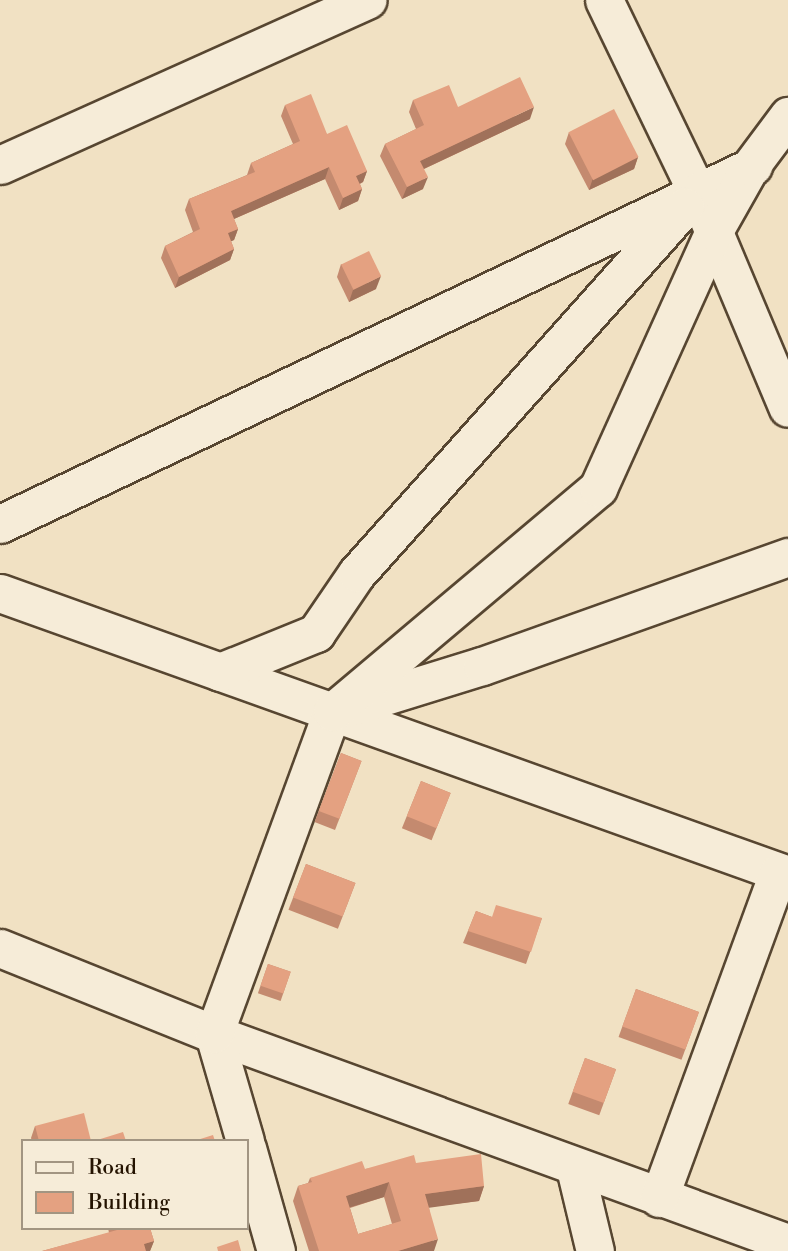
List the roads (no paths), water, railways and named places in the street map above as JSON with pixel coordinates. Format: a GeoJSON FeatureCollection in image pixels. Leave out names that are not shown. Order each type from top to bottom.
{"type":"FeatureCollection","features":[{"type":"Feature","properties":{"kind":"street"},"geometry":{"type":"LineString","coordinates":[[0,165],[368,0]]}},
{"type":"Feature","properties":{"kind":"street"},"geometry":{"type":"LineString","coordinates":[[604,0],[697,192],[788,408]]}},
{"type":"Feature","properties":{"kind":"street"},"geometry":{"type":"LineString","coordinates":[[243,1139],[214,1034],[332,712],[598,488],[713,231],[750,167],[788,116]]}},
{"type":"Feature","properties":{"kind":"street"},"geometry":{"type":"LineString","coordinates":[[0,524],[788,147]]}},
{"type":"Feature","properties":{"kind":"street"},"geometry":{"type":"LineString","coordinates":[[220,672],[316,633],[357,573],[697,192]]}},
{"type":"Feature","properties":{"kind":"street"},"geometry":{"type":"LineString","coordinates":[[332,712],[482,666],[788,558]]}},
{"type":"Feature","properties":{"kind":"street"},"geometry":{"type":"LineString","coordinates":[[0,593],[783,874],[659,1198]]}},
{"type":"Feature","properties":{"kind":"street"},"geometry":{"type":"LineString","coordinates":[[0,948],[214,1034],[575,1168],[788,1243]]}},
{"type":"Feature","properties":{"kind":"street"},"geometry":{"type":"LineString","coordinates":[[248,1153],[276,1251]]}},
{"type":"Feature","properties":{"kind":"street"},"geometry":{"type":"LineString","coordinates":[[575,1168],[595,1251]]}}]}
